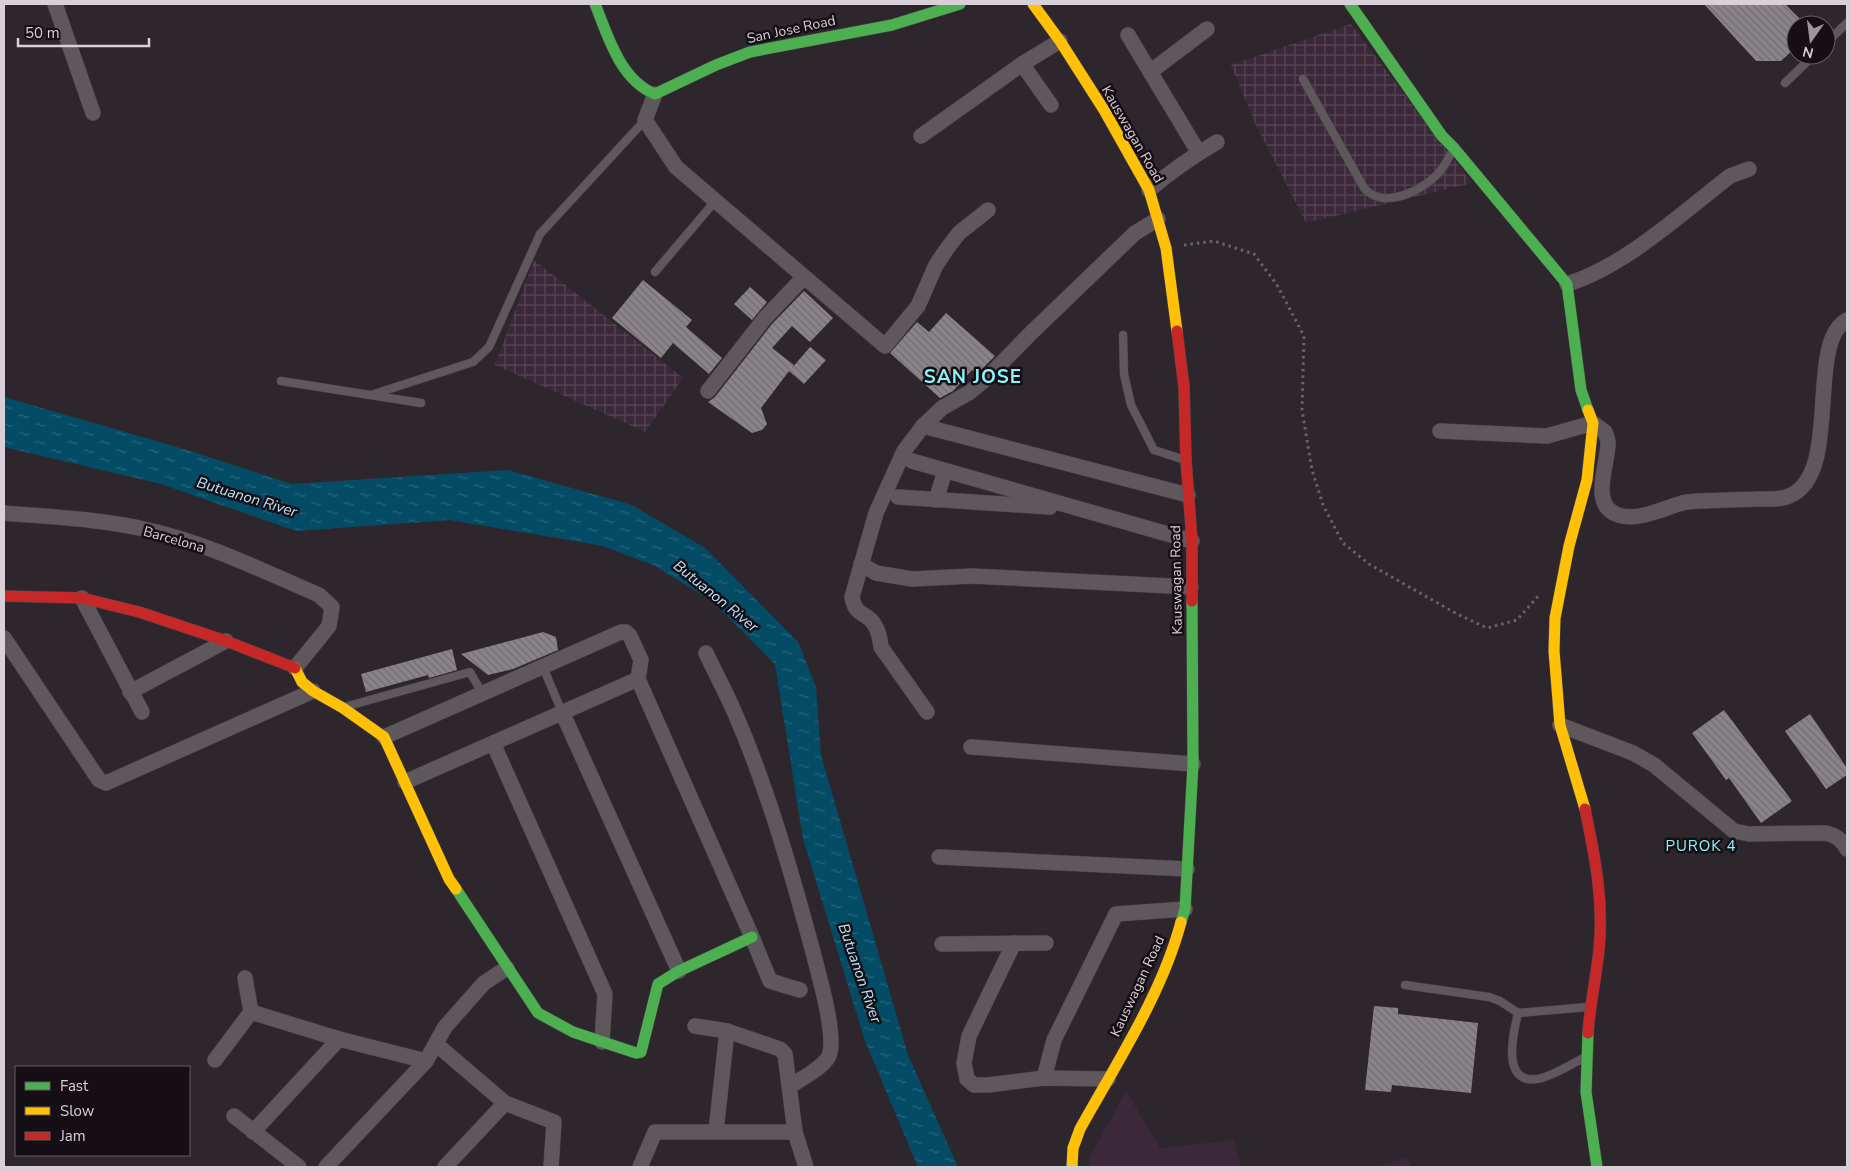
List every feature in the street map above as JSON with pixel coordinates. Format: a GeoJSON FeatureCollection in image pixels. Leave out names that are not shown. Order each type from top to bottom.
{"type":"FeatureCollection","features":[{"type":"Feature","properties":{"kind":"street"},"geometry":{"type":"LineString","coordinates":[[55,4],[93,113]]}},
{"type":"Feature","properties":{"kind":"street"},"geometry":{"type":"LineString","coordinates":[[594,4],[630,78],[641,88],[655,94],[645,120],[676,167],[885,346],[918,306],[936,265],[946,250],[959,233],[988,210]]}},
{"type":"Feature","properties":{"kind":"street","name":"San Jose Road"},"geometry":{"type":"LineString","coordinates":[[655,94],[716,65],[750,52],[892,24],[960,4]]}},
{"type":"Feature","properties":{"kind":"street","name":"Kauswagan Road"},"geometry":{"type":"LineString","coordinates":[[1033,4],[1060,41],[1104,110],[1149,190],[1158,219],[1172,279],[1184,388],[1186,460],[1192,541],[1193,764],[1185,909],[1177,938],[1150,1000],[1080,1130],[1073,1148],[1072,1167]]}},
{"type":"Feature","properties":{"kind":"street"},"geometry":{"type":"LineString","coordinates":[[1350,4],[1442,136],[1567,284],[1581,390],[1593,423],[1587,480],[1569,546],[1555,618],[1554,651],[1560,725],[1585,808],[1598,872],[1599,949],[1590,1007],[1586,1057],[1586,1092],[1594,1165]]}},
{"type":"Feature","properties":{"kind":"street"},"geometry":{"type":"LineString","coordinates":[[1150,72],[1207,29]]}},
{"type":"Feature","properties":{"kind":"street"},"geometry":{"type":"LineString","coordinates":[[1128,35],[1199,153]]}},
{"type":"Feature","properties":{"kind":"street"},"geometry":{"type":"LineString","coordinates":[[921,136],[1022,64],[1060,41]]}},
{"type":"Feature","properties":{"kind":"street"},"geometry":{"type":"LineString","coordinates":[[1022,64],[1051,105]]}},
{"type":"Feature","properties":{"kind":"street"},"geometry":{"type":"LineString","coordinates":[[1149,190],[1217,142]]}},
{"type":"Feature","properties":{"kind":"street"},"geometry":{"type":"LineString","coordinates":[[1567,284],[1587,278],[1631,252],[1730,176],[1749,168]]}},
{"type":"Feature","properties":{"kind":"street"},"geometry":{"type":"LineString","coordinates":[[927,712],[881,647],[880,637],[874,622],[856,610],[852,597],[876,512],[904,452],[923,426],[942,408],[970,392],[987,378],[1031,332],[1135,233],[1158,219]]}},
{"type":"Feature","properties":{"kind":"street"},"geometry":{"type":"LineString","coordinates":[[708,391],[765,318],[804,277]]}},
{"type":"Feature","properties":{"kind":"street"},"geometry":{"type":"LineString","coordinates":[[1593,423],[1605,432],[1608,442],[1601,494],[1605,505],[1612,513],[1622,517],[1636,517],[1686,502],[1773,499],[1789,496],[1802,489],[1809,478],[1818,451],[1828,350],[1838,328],[1847,320]]}},
{"type":"Feature","properties":{"kind":"street"},"geometry":{"type":"LineString","coordinates":[[1440,431],[1548,436],[1593,423]]}},
{"type":"Feature","properties":{"kind":"street"},"geometry":{"type":"LineString","coordinates":[[923,426],[1188,495]]}},
{"type":"Feature","properties":{"kind":"street"},"geometry":{"type":"LineString","coordinates":[[912,461],[1192,541]]}},
{"type":"Feature","properties":{"kind":"street"},"geometry":{"type":"LineString","coordinates":[[936,500],[945,470]]}},
{"type":"Feature","properties":{"kind":"street"},"geometry":{"type":"LineString","coordinates":[[898,497],[1079,510]]}},
{"type":"Feature","properties":{"kind":"street","name":"Barcelona"},"geometry":{"type":"LineString","coordinates":[[4,513],[92,521],[149,530],[214,550],[319,595],[332,607],[329,626],[295,668]]}},
{"type":"Feature","properties":{"kind":"street"},"geometry":{"type":"LineString","coordinates":[[862,564],[876,573],[912,579],[972,576],[1191,587]]}},
{"type":"Feature","properties":{"kind":"street"},"geometry":{"type":"LineString","coordinates":[[4,596],[82,598],[139,612],[226,641],[295,668],[302,682],[313,691],[343,708],[384,738],[449,879],[538,1013],[554,1024],[636,1053],[641,1052],[657,986],[660,982],[679,971],[752,937]]}},
{"type":"Feature","properties":{"kind":"street"},"geometry":{"type":"LineString","coordinates":[[82,598],[142,712]]}},
{"type":"Feature","properties":{"kind":"street"},"geometry":{"type":"LineString","coordinates":[[384,738],[620,632],[626,632],[630,636],[641,660],[638,679],[770,981],[800,990]]}},
{"type":"Feature","properties":{"kind":"street"},"geometry":{"type":"LineString","coordinates":[[4,638],[99,780],[106,783],[313,691]]}},
{"type":"Feature","properties":{"kind":"street"},"geometry":{"type":"LineString","coordinates":[[130,692],[226,641]]}},
{"type":"Feature","properties":{"kind":"street"},"geometry":{"type":"LineString","coordinates":[[706,653],[734,712],[778,830],[820,976],[830,1030],[830,1054],[826,1062],[790,1086]]}},
{"type":"Feature","properties":{"kind":"street"},"geometry":{"type":"LineString","coordinates":[[405,782],[638,679]]}},
{"type":"Feature","properties":{"kind":"street"},"geometry":{"type":"LineString","coordinates":[[562,712],[679,971]]}},
{"type":"Feature","properties":{"kind":"street"},"geometry":{"type":"LineString","coordinates":[[1560,725],[1633,753],[1654,764],[1734,831],[1749,834],[1826,833],[1836,836],[1847,849]]}},
{"type":"Feature","properties":{"kind":"street"},"geometry":{"type":"LineString","coordinates":[[492,743],[605,994],[602,1042]]}},
{"type":"Feature","properties":{"kind":"street"},"geometry":{"type":"LineString","coordinates":[[970,748],[1193,764]]}},
{"type":"Feature","properties":{"kind":"street"},"geometry":{"type":"LineString","coordinates":[[939,857],[1187,869]]}},
{"type":"Feature","properties":{"kind":"street"},"geometry":{"type":"LineString","coordinates":[[1044,1078],[1048,1056],[1054,1040],[1116,914],[1185,909]]}},
{"type":"Feature","properties":{"kind":"street"},"geometry":{"type":"LineString","coordinates":[[1014,943],[969,1036],[964,1063],[967,1078],[974,1084],[988,1085],[1044,1078],[1108,1079]]}},
{"type":"Feature","properties":{"kind":"street"},"geometry":{"type":"LineString","coordinates":[[942,944],[1046,943]]}},
{"type":"Feature","properties":{"kind":"street"},"geometry":{"type":"LineString","coordinates":[[326,1167],[426,1061],[445,1027],[484,983],[507,968]]}},
{"type":"Feature","properties":{"kind":"street"},"geometry":{"type":"LineString","coordinates":[[215,1060],[251,1012],[245,978]]}},
{"type":"Feature","properties":{"kind":"street"},"geometry":{"type":"LineString","coordinates":[[251,1012],[338,1039],[426,1061]]}},
{"type":"Feature","properties":{"kind":"street"},"geometry":{"type":"LineString","coordinates":[[696,1026],[727,1031],[780,1049],[785,1054],[796,1132],[806,1167]]}},
{"type":"Feature","properties":{"kind":"street"},"geometry":{"type":"LineString","coordinates":[[716,1131],[727,1031]]}},
{"type":"Feature","properties":{"kind":"street"},"geometry":{"type":"LineString","coordinates":[[253,1132],[338,1039]]}},
{"type":"Feature","properties":{"kind":"street"},"geometry":{"type":"LineString","coordinates":[[436,1044],[505,1103],[554,1122],[551,1167]]}},
{"type":"Feature","properties":{"kind":"street"},"geometry":{"type":"LineString","coordinates":[[445,1167],[505,1103]]}},
{"type":"Feature","properties":{"kind":"street"},"geometry":{"type":"LineString","coordinates":[[234,1116],[299,1167]]}},
{"type":"Feature","properties":{"kind":"street"},"geometry":{"type":"LineString","coordinates":[[640,1167],[654,1132],[796,1132]]}},
{"type":"Feature","properties":{"kind":"lane"},"geometry":{"type":"LineString","coordinates":[[1836,33],[1847,23]]}},
{"type":"Feature","properties":{"kind":"lane"},"geometry":{"type":"LineString","coordinates":[[1785,83],[1804,65]]}},
{"type":"Feature","properties":{"kind":"lane"},"geometry":{"type":"LineString","coordinates":[[1303,79],[1364,188],[1370,195],[1382,198],[1399,197],[1424,186],[1441,171],[1454,148]]}},
{"type":"Feature","properties":{"kind":"lane"},"geometry":{"type":"LineString","coordinates":[[371,395],[473,362],[489,347],[540,234],[645,120]]}},
{"type":"Feature","properties":{"kind":"lane"},"geometry":{"type":"LineString","coordinates":[[655,272],[716,200]]}},
{"type":"Feature","properties":{"kind":"lane"},"geometry":{"type":"LineString","coordinates":[[1123,335],[1124,374],[1131,405],[1154,450],[1186,460]]}},
{"type":"Feature","properties":{"kind":"lane"},"geometry":{"type":"LineString","coordinates":[[282,381],[421,402]]}},
{"type":"Feature","properties":{"kind":"lane"},"geometry":{"type":"LineString","coordinates":[[543,666],[562,712]]}},
{"type":"Feature","properties":{"kind":"lane"},"geometry":{"type":"LineString","coordinates":[[343,708],[470,672],[482,693]]}},
{"type":"Feature","properties":{"kind":"lane"},"geometry":{"type":"LineString","coordinates":[[1405,985],[1489,996],[1518,1013],[1590,1007]]}},
{"type":"Feature","properties":{"kind":"lane"},"geometry":{"type":"LineString","coordinates":[[1518,1013],[1512,1063],[1517,1073],[1522,1077],[1538,1079],[1586,1057]]}},
{"type":"Feature","properties":{"kind":"path"},"geometry":{"type":"LineString","coordinates":[[1166,248],[1214,241],[1254,254],[1277,285],[1304,336],[1302,410],[1312,470],[1323,504],[1343,543],[1369,564],[1457,614],[1487,628],[1517,620],[1542,592]]}},
{"type":"Feature","properties":{"kind":"shaded area"},"geometry":{"type":"Polygon","coordinates":[[[1351,24],[1472,183],[1306,223],[1255,123],[1231,65],[1351,24]]]}},
{"type":"Feature","properties":{"kind":"shaded area"},"geometry":{"type":"Polygon","coordinates":[[[534,260],[683,378],[645,432],[495,365],[534,260]]]}},
{"type":"Feature","properties":{"kind":"shaded area"},"geometry":{"type":"Polygon","coordinates":[[[1126,1091],[1160,1148],[1233,1140],[1242,1167],[1089,1167],[1089,1159],[1126,1091]]]}},
{"type":"Feature","properties":{"kind":"shaded area"},"geometry":{"type":"Polygon","coordinates":[[[1408,1157],[1412,1167],[1373,1167],[1408,1157]]]}},
{"type":"Feature","properties":{"kind":"water","name":"Butuanon River"},"geometry":{"type":"Polygon","coordinates":[[[4,397],[187,450],[292,484],[508,470],[632,505],[705,548],[798,642],[816,687],[821,755],[908,1055],[958,1167],[918,1167],[865,1041],[803,839],[775,664],[713,602],[655,566],[603,546],[450,520],[296,531],[161,484],[4,447],[4,397]]]}},
{"type":"Feature","properties":{"kind":"building"},"geometry":{"type":"Polygon","coordinates":[[[1704,4],[1785,4],[1796,15],[1786,15],[1786,56],[1781,61],[1756,61],[1704,4]]]}},
{"type":"Feature","properties":{"kind":"building"},"geometry":{"type":"Polygon","coordinates":[[[643,280],[692,320],[686,327],[722,358],[709,374],[673,343],[661,358],[612,318],[643,280]]]}},
{"type":"Feature","properties":{"kind":"building"},"geometry":{"type":"Polygon","coordinates":[[[750,287],[767,302],[752,320],[734,304],[750,287]]]}},
{"type":"Feature","properties":{"kind":"building"},"geometry":{"type":"Polygon","coordinates":[[[804,291],[833,318],[810,342],[792,326],[772,348],[794,365],[792,368],[810,347],[826,360],[804,384],[789,371],[761,408],[767,424],[762,430],[752,433],[708,402],[715,397],[772,324],[804,291]]]}},
{"type":"Feature","properties":{"kind":"building"},"geometry":{"type":"Polygon","coordinates":[[[946,313],[995,356],[977,374],[972,370],[953,391],[940,398],[890,353],[917,322],[929,332],[946,313]]]}},
{"type":"Feature","properties":{"kind":"building"},"geometry":{"type":"Polygon","coordinates":[[[543,632],[556,637],[558,650],[513,669],[488,675],[461,654],[543,632]]]}},
{"type":"Feature","properties":{"kind":"building"},"geometry":{"type":"Polygon","coordinates":[[[452,649],[457,670],[429,678],[428,675],[366,692],[361,674],[452,649]]]}},
{"type":"Feature","properties":{"kind":"building"},"geometry":{"type":"Polygon","coordinates":[[[1724,710],[1792,801],[1761,823],[1729,778],[1726,780],[1692,733],[1724,710]]]}},
{"type":"Feature","properties":{"kind":"building"},"geometry":{"type":"Polygon","coordinates":[[[1810,714],[1847,768],[1847,775],[1826,789],[1785,731],[1810,714]]]}},
{"type":"Feature","properties":{"kind":"building"},"geometry":{"type":"Polygon","coordinates":[[[1374,1006],[1398,1008],[1398,1014],[1478,1023],[1471,1093],[1392,1085],[1391,1092],[1365,1090],[1374,1006]]]}},
{"type":"Feature","properties":{"kind":"traffic: fast"},"geometry":{"type":"LineString","coordinates":[[595,4],[610,43],[624,68],[633,79],[655,94],[716,65],[750,52],[892,25],[960,4]]}},
{"type":"Feature","properties":{"kind":"traffic: fast"},"geometry":{"type":"LineString","coordinates":[[1350,4],[1442,136],[1567,284],[1581,390],[1588,410]]}},
{"type":"Feature","properties":{"kind":"traffic: fast"},"geometry":{"type":"LineString","coordinates":[[1181,922],[1185,909],[1193,764],[1192,601]]}},
{"type":"Feature","properties":{"kind":"traffic: fast"},"geometry":{"type":"LineString","coordinates":[[456,889],[538,1013],[573,1032],[636,1053],[641,1052],[658,984],[679,971],[752,937]]}},
{"type":"Feature","properties":{"kind":"traffic: fast"},"geometry":{"type":"LineString","coordinates":[[1588,1033],[1586,1092],[1597,1167]]}},
{"type":"Feature","properties":{"kind":"traffic: slow"},"geometry":{"type":"LineString","coordinates":[[1033,4],[1060,41],[1104,110],[1149,190],[1166,248],[1177,331]]}},
{"type":"Feature","properties":{"kind":"traffic: slow"},"geometry":{"type":"LineString","coordinates":[[1585,809],[1560,725],[1554,651],[1555,618],[1569,546],[1587,480],[1593,423],[1588,410]]}},
{"type":"Feature","properties":{"kind":"traffic: slow"},"geometry":{"type":"LineString","coordinates":[[295,668],[302,682],[313,691],[343,708],[384,737],[449,879],[456,889]]}},
{"type":"Feature","properties":{"kind":"traffic: slow"},"geometry":{"type":"LineString","coordinates":[[1072,1167],[1073,1148],[1080,1129],[1150,1002],[1173,949],[1181,922]]}},
{"type":"Feature","properties":{"kind":"traffic: jam"},"geometry":{"type":"LineString","coordinates":[[1177,331],[1184,387],[1186,460],[1192,541],[1192,601]]}},
{"type":"Feature","properties":{"kind":"traffic: jam"},"geometry":{"type":"LineString","coordinates":[[4,596],[82,598],[139,612],[226,641],[295,668]]}},
{"type":"Feature","properties":{"kind":"traffic: jam"},"geometry":{"type":"LineString","coordinates":[[1585,809],[1595,862],[1600,914],[1599,950],[1588,1033]]}},
{"type":"Feature","properties":{"kind":"district","name":"SAN JOSE"},"geometry":{"type":"Point","coordinates":[973,376]}},
{"type":"Feature","properties":{"kind":"district","name":"PUROK 4"},"geometry":{"type":"Point","coordinates":[1701,846]}}]}
